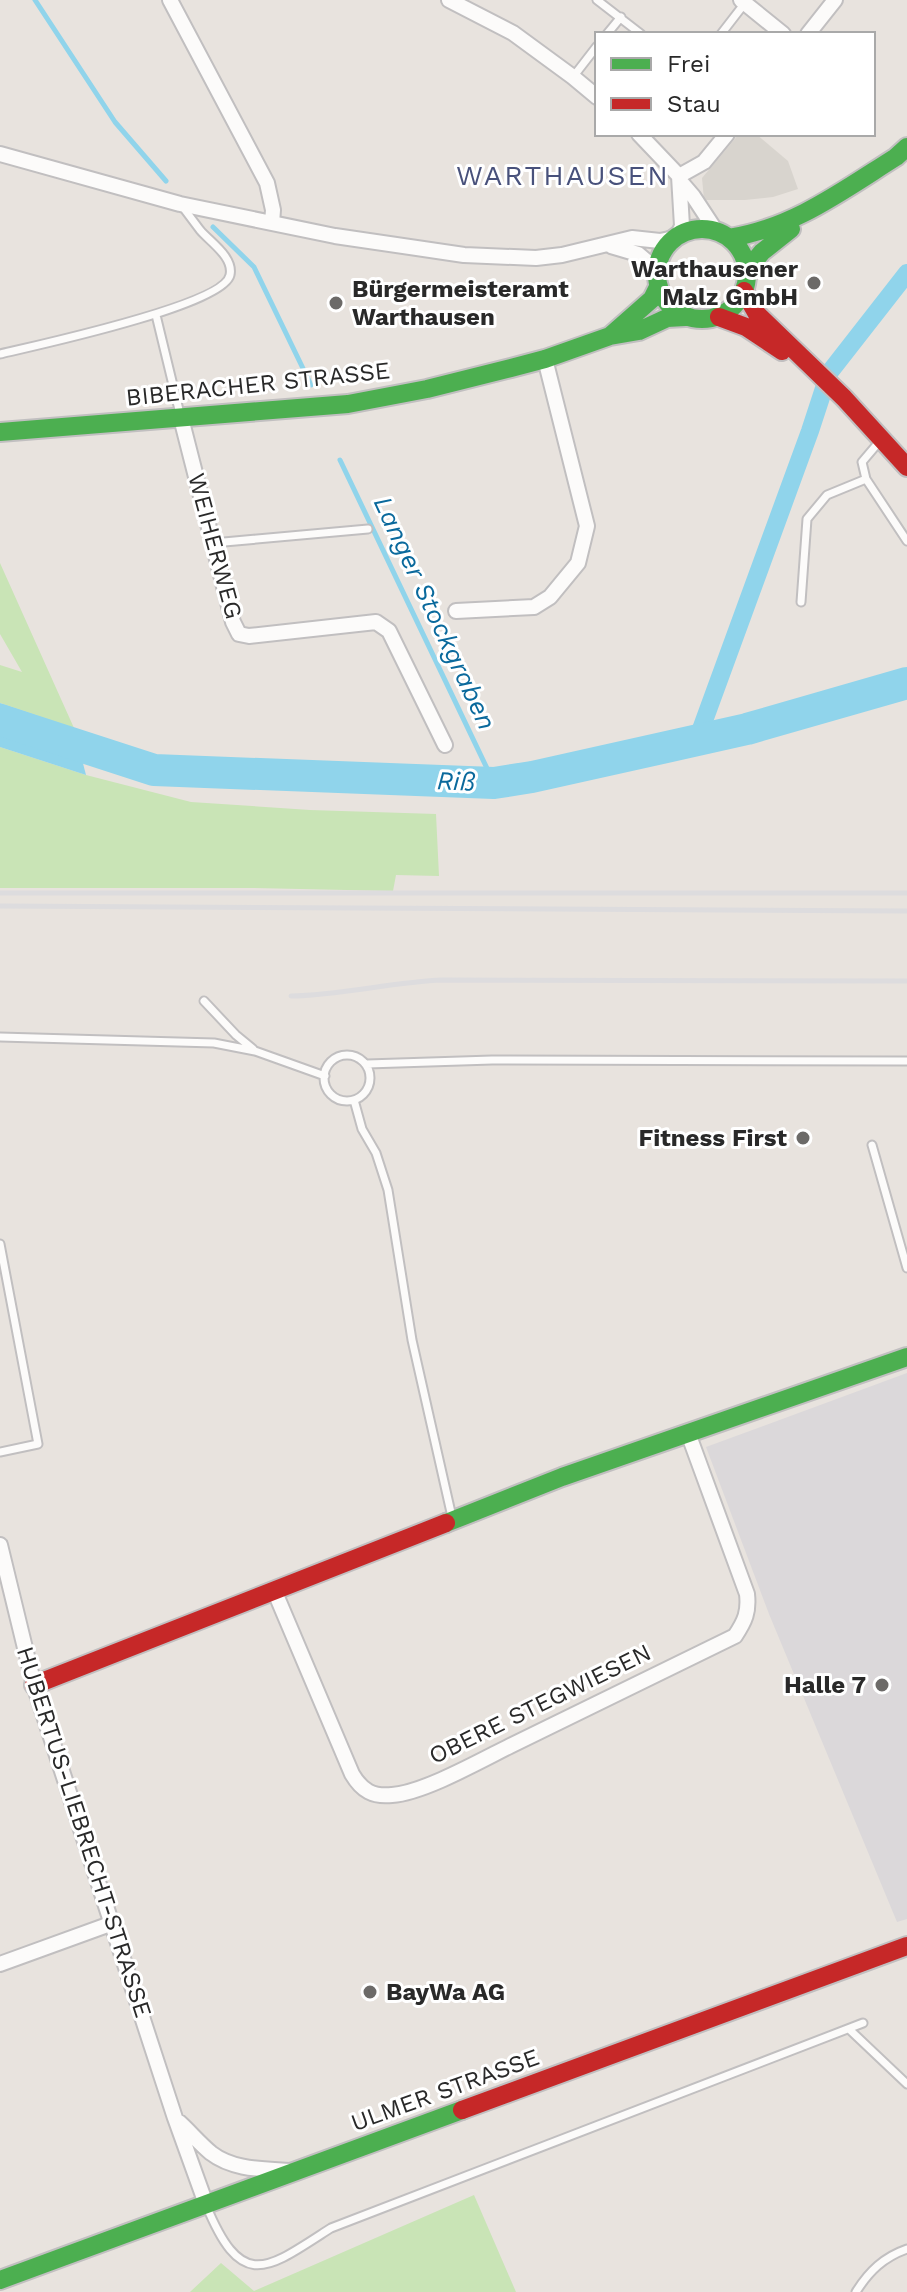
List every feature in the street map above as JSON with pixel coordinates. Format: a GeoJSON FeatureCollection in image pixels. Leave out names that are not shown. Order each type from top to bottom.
{"type":"FeatureCollection","features":[{"type":"Feature","properties":{"kind":"main road"},"geometry":{"type":"LineString","coordinates":[[719,317],[738,302],[744,291],[747,270],[763,249],[810,212],[907,147]]}},
{"type":"Feature","properties":{"kind":"main road"},"geometry":{"type":"LineString","coordinates":[[805,362],[788,355],[746,327],[719,317],[697,320],[685,317],[668,304],[657,278],[662,252],[676,237],[692,230],[755,234],[810,212]]}},
{"type":"Feature","properties":{"kind":"main road"},"geometry":{"type":"LineString","coordinates":[[722,234],[741,252],[747,270]]}},
{"type":"Feature","properties":{"kind":"main road","name":"BIBERACHER STRASSE"},"geometry":{"type":"LineString","coordinates":[[610,336],[652,299],[657,278]]}},
{"type":"Feature","properties":{"kind":"main road"},"geometry":{"type":"LineString","coordinates":[[744,291],[757,314],[844,398],[907,467]]}},
{"type":"Feature","properties":{"kind":"main road","name":"BIBERACHER STRASSE"},"geometry":{"type":"LineString","coordinates":[[0,432],[348,404],[427,389],[545,359],[610,336],[639,331],[667,318],[685,317]]}},
{"type":"Feature","properties":{"kind":"main road"},"geometry":{"type":"LineString","coordinates":[[34,1685],[562,1477],[907,1357]]}},
{"type":"Feature","properties":{"kind":"main road","name":"ULMER STRASSE"},"geometry":{"type":"LineString","coordinates":[[0,2280],[907,1946]]}},
{"type":"Feature","properties":{"kind":"street"},"geometry":{"type":"LineString","coordinates":[[170,0],[267,183],[273,210],[272,223]]}},
{"type":"Feature","properties":{"kind":"street"},"geometry":{"type":"LineString","coordinates":[[449,0],[513,33],[595,95]]}},
{"type":"Feature","properties":{"kind":"street"},"geometry":{"type":"LineString","coordinates":[[810,32],[835,0]]}},
{"type":"Feature","properties":{"kind":"street"},"geometry":{"type":"LineString","coordinates":[[743,2],[780,32]]}},
{"type":"Feature","properties":{"kind":"street"},"geometry":{"type":"LineString","coordinates":[[641,136],[680,179],[722,234]]}},
{"type":"Feature","properties":{"kind":"street"},"geometry":{"type":"LineString","coordinates":[[680,179],[704,162],[725,136]]}},
{"type":"Feature","properties":{"kind":"street"},"geometry":{"type":"LineString","coordinates":[[0,154],[180,204],[335,236],[479,256],[536,258],[632,238],[660,241],[676,237],[682,226],[680,179]]}},
{"type":"Feature","properties":{"kind":"street"},"geometry":{"type":"LineString","coordinates":[[607,245],[638,254],[657,278]]}},
{"type":"Feature","properties":{"kind":"street"},"geometry":{"type":"LineString","coordinates":[[456,611],[534,607],[550,597],[578,563],[587,526],[545,359]]}},
{"type":"Feature","properties":{"kind":"street","name":"WEIHERWEG"},"geometry":{"type":"LineString","coordinates":[[181,418],[233,622],[239,634],[249,636],[376,622],[389,631],[445,745]]}},
{"type":"Feature","properties":{"kind":"street","name":"OBERE STEGWIESEN"},"geometry":{"type":"LineString","coordinates":[[274,1590],[360,1787],[374,1795],[391,1796],[410,1792],[735,1636],[745,1622],[749,1609],[747,1594],[688,1433]]}},
{"type":"Feature","properties":{"kind":"street","name":"HUBERTUS-LIEBRECHT-STRASSE"},"geometry":{"type":"LineString","coordinates":[[0,1545],[34,1685],[206,2204]]}},
{"type":"Feature","properties":{"kind":"street"},"geometry":{"type":"LineString","coordinates":[[0,1964],[113,1923]]}},
{"type":"Feature","properties":{"kind":"street","name":"HUBERTUS-LIEBRECHT-STRASSE"},"geometry":{"type":"LineString","coordinates":[[175,2118],[212,2154],[230,2164],[252,2169],[295,2171]]}},
{"type":"Feature","properties":{"kind":"lane"},"geometry":{"type":"LineString","coordinates":[[597,0],[639,32]]}},
{"type":"Feature","properties":{"kind":"lane"},"geometry":{"type":"LineString","coordinates":[[722,32],[743,2]]}},
{"type":"Feature","properties":{"kind":"lane"},"geometry":{"type":"LineString","coordinates":[[609,32],[621,17]]}},
{"type":"Feature","properties":{"kind":"lane"},"geometry":{"type":"LineString","coordinates":[[573,77],[595,49]]}},
{"type":"Feature","properties":{"kind":"lane"},"geometry":{"type":"LineString","coordinates":[[0,354],[156,315],[216,290],[225,283],[230,276],[224,255],[180,204]]}},
{"type":"Feature","properties":{"kind":"lane"},"geometry":{"type":"LineString","coordinates":[[156,315],[181,418]]}},
{"type":"Feature","properties":{"kind":"lane"},"geometry":{"type":"LineString","coordinates":[[883,438],[862,462],[866,479],[907,541]]}},
{"type":"Feature","properties":{"kind":"lane"},"geometry":{"type":"LineString","coordinates":[[801,602],[807,519],[827,495],[866,479]]}},
{"type":"Feature","properties":{"kind":"lane"},"geometry":{"type":"LineString","coordinates":[[213,543],[368,529]]}},
{"type":"Feature","properties":{"kind":"lane"},"geometry":{"type":"LineString","coordinates":[[204,1001],[255,1051]]}},
{"type":"Feature","properties":{"kind":"lane"},"geometry":{"type":"LineString","coordinates":[[0,1037],[214,1043],[255,1051],[325,1076]]}},
{"type":"Feature","properties":{"kind":"lane"},"geometry":{"type":"LineString","coordinates":[[347,1054],[367,1064],[371,1078],[366,1092],[354,1100],[333,1096],[326,1087],[328,1065],[336,1058],[347,1054]]}},
{"type":"Feature","properties":{"kind":"lane"},"geometry":{"type":"LineString","coordinates":[[367,1064],[524,1060],[907,1061]]}},
{"type":"Feature","properties":{"kind":"lane"},"geometry":{"type":"LineString","coordinates":[[354,1100],[362,1129],[376,1153],[388,1190],[412,1340],[453,1520]]}},
{"type":"Feature","properties":{"kind":"lane"},"geometry":{"type":"LineString","coordinates":[[872,1145],[907,1268]]}},
{"type":"Feature","properties":{"kind":"lane"},"geometry":{"type":"LineString","coordinates":[[0,1244],[38,1444],[0,1452]]}},
{"type":"Feature","properties":{"kind":"lane"},"geometry":{"type":"LineString","coordinates":[[206,2204],[218,2233],[231,2251],[257,2267],[270,2265],[331,2228],[863,2023]]}},
{"type":"Feature","properties":{"kind":"lane"},"geometry":{"type":"LineString","coordinates":[[850,2030],[907,2084]]}},
{"type":"Feature","properties":{"kind":"lane"},"geometry":{"type":"LineString","coordinates":[[856,2292],[866,2275],[884,2259],[907,2249]]}},
{"type":"Feature","properties":{"kind":"shaded area"},"geometry":{"type":"Polygon","coordinates":[[[737,136],[758,136],[788,161],[798,189],[773,197],[704,200],[702,178],[737,136]]]}},
{"type":"Feature","properties":{"kind":"shaded area"},"geometry":{"type":"Polygon","coordinates":[[[907,1373],[907,1919],[897,1922],[769,1614],[706,1447],[907,1373]]]}},
{"type":"Feature","properties":{"kind":"green space"},"geometry":{"type":"Polygon","coordinates":[[[0,563],[74,728],[0,703],[0,665],[22,672],[0,634],[0,563]]]}},
{"type":"Feature","properties":{"kind":"green space"},"geometry":{"type":"Polygon","coordinates":[[[0,747],[86,775],[191,802],[436,814],[439,876],[396,875],[393,891],[0,888],[0,747]]]}},
{"type":"Feature","properties":{"kind":"green space"},"geometry":{"type":"Polygon","coordinates":[[[474,2195],[516,2292],[190,2292],[221,2263],[254,2291],[474,2195]]]}},
{"type":"Feature","properties":{"kind":"water"},"geometry":{"type":"Polygon","coordinates":[[[0,703],[74,728],[86,775],[0,747],[0,703]]]}},
{"type":"Feature","properties":{"kind":"waterway","name":"Langer Stockgraben"},"geometry":{"type":"LineString","coordinates":[[35,0],[115,122],[166,181]]}},
{"type":"Feature","properties":{"kind":"waterway","name":"Langer Stockgraben"},"geometry":{"type":"LineString","coordinates":[[213,227],[254,267],[311,385]]}},
{"type":"Feature","properties":{"kind":"waterway"},"geometry":{"type":"LineString","coordinates":[[697,740],[829,373],[907,273]]}},
{"type":"Feature","properties":{"kind":"waterway","name":"Langer Stockgraben"},"geometry":{"type":"LineString","coordinates":[[340,460],[494,783]]}},
{"type":"Feature","properties":{"kind":"waterway","name":"Riß"},"geometry":{"type":"LineString","coordinates":[[0,720],[154,770],[494,783],[747,729],[907,683]]}},
{"type":"Feature","properties":{"kind":"railway"},"geometry":{"type":"LineString","coordinates":[[0,893],[907,893]]}},
{"type":"Feature","properties":{"kind":"railway"},"geometry":{"type":"LineString","coordinates":[[0,906],[907,911]]}},
{"type":"Feature","properties":{"kind":"railway"},"geometry":{"type":"LineString","coordinates":[[291,996],[443,980],[907,981]]}},
{"type":"Feature","properties":{"kind":"traffic: fast"},"geometry":{"type":"LineString","coordinates":[[729,238],[796,217],[836,195],[907,147]]}},
{"type":"Feature","properties":{"kind":"traffic: fast"},"geometry":{"type":"LineString","coordinates":[[693,229],[711,229],[727,236],[740,249],[747,265],[747,274],[747,283],[740,299],[727,312],[711,319],[693,319],[677,312],[664,299],[657,283],[657,265],[664,249],[677,236],[693,229]]}},
{"type":"Feature","properties":{"kind":"traffic: fast"},"geometry":{"type":"LineString","coordinates":[[747,270],[762,252],[791,229]]}},
{"type":"Feature","properties":{"kind":"traffic: fast"},"geometry":{"type":"LineString","coordinates":[[610,336],[652,299],[658,287]]}},
{"type":"Feature","properties":{"kind":"traffic: fast"},"geometry":{"type":"LineString","coordinates":[[0,432],[348,404],[511,368],[610,336],[639,331],[667,318],[685,317]]}},
{"type":"Feature","properties":{"kind":"traffic: fast"},"geometry":{"type":"LineString","coordinates":[[446,1523],[562,1477],[907,1357]]}},
{"type":"Feature","properties":{"kind":"traffic: fast"},"geometry":{"type":"LineString","coordinates":[[0,2280],[462,2110]]}},
{"type":"Feature","properties":{"kind":"traffic: jam"},"geometry":{"type":"LineString","coordinates":[[744,291],[757,314],[844,398],[907,467]]}},
{"type":"Feature","properties":{"kind":"traffic: jam"},"geometry":{"type":"LineString","coordinates":[[719,317],[746,327],[782,351]]}},
{"type":"Feature","properties":{"kind":"traffic: jam"},"geometry":{"type":"LineString","coordinates":[[34,1685],[446,1523]]}},
{"type":"Feature","properties":{"kind":"traffic: jam"},"geometry":{"type":"LineString","coordinates":[[462,2110],[907,1946]]}},
{"type":"Feature","properties":{"kind":"place","name":"Warthausener Malz GmbH"},"geometry":{"type":"Point","coordinates":[814,283]}},
{"type":"Feature","properties":{"kind":"place","name":"Bürgermeisteramt Warthausen"},"geometry":{"type":"Point","coordinates":[336,303]}},
{"type":"Feature","properties":{"kind":"place","name":"Fitness First"},"geometry":{"type":"Point","coordinates":[803,1138]}},
{"type":"Feature","properties":{"kind":"place","name":"Halle 7"},"geometry":{"type":"Point","coordinates":[882,1685]}},
{"type":"Feature","properties":{"kind":"place","name":"BayWa AG"},"geometry":{"type":"Point","coordinates":[370,1992]}},
{"type":"Feature","properties":{"kind":"district","name":"WARTHAUSEN"},"geometry":{"type":"Point","coordinates":[563,175]}}]}
